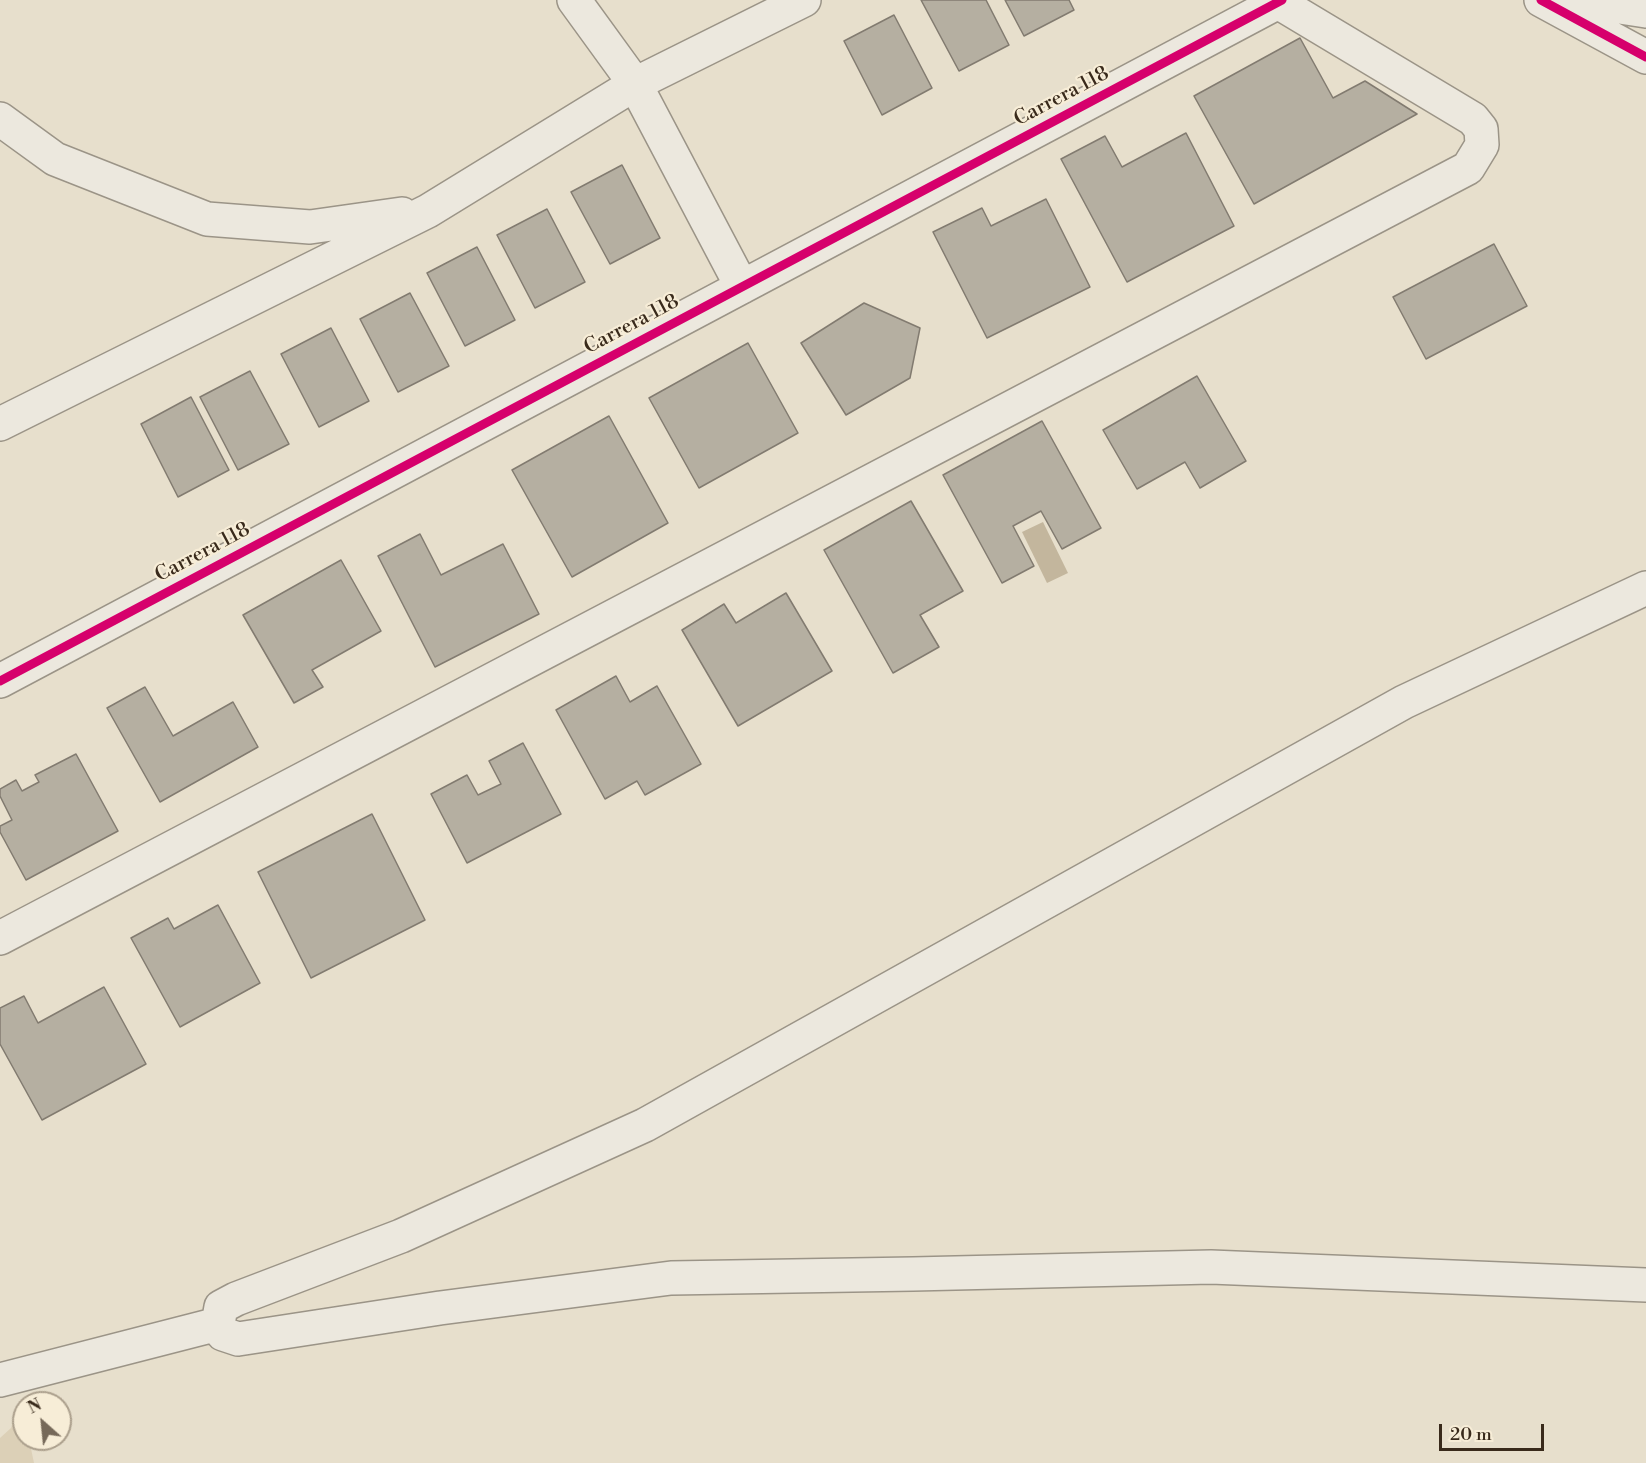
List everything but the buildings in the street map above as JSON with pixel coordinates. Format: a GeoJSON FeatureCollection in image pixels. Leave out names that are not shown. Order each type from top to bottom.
{"type":"FeatureCollection","features":[{"type":"Feature","properties":{"kind":"street"},"geometry":{"type":"LineString","coordinates":[[574,0],[635,84],[742,287]]}},
{"type":"Feature","properties":{"kind":"street"},"geometry":{"type":"LineString","coordinates":[[0,424],[428,211],[635,84],[804,0]]}},
{"type":"Feature","properties":{"kind":"street"},"geometry":{"type":"LineString","coordinates":[[1541,0],[1646,57]]}},
{"type":"Feature","properties":{"kind":"street"},"geometry":{"type":"LineString","coordinates":[[1574,0],[1646,10]]}},
{"type":"Feature","properties":{"kind":"street"},"geometry":{"type":"LineString","coordinates":[[0,938],[1468,168],[1482,145],[1481,129],[1473,119],[1280,1]]}},
{"type":"Feature","properties":{"kind":"street","name":"Carrera 118"},"geometry":{"type":"LineString","coordinates":[[0,681],[1280,1]]}},
{"type":"Feature","properties":{"kind":"street"},"geometry":{"type":"LineString","coordinates":[[0,119],[55,159],[207,219],[310,227],[428,211]]}},
{"type":"Feature","properties":{"kind":"street"},"geometry":{"type":"LineString","coordinates":[[1646,588],[1404,702],[645,1125],[401,1236],[236,1299],[221,1306],[218,1324],[224,1334],[238,1339],[440,1308],[671,1278],[913,1275],[1211,1267],[1646,1285]]}},
{"type":"Feature","properties":{"kind":"street"},"geometry":{"type":"LineString","coordinates":[[0,1380],[218,1324]]}},
{"type":"Feature","properties":{"kind":"shaded area"},"geometry":{"type":"Polygon","coordinates":[[[1043,522],[1068,573],[1047,583],[1022,532],[1043,522]]]}},
{"type":"Feature","properties":{"kind":"shaded area"},"geometry":{"type":"Polygon","coordinates":[[[12,1425],[12,1451],[32,1451],[34,1463],[0,1463],[0,1438],[12,1425]]]}},
{"type":"Feature","properties":{"kind":"cycle path"},"geometry":{"type":"LineString","coordinates":[[0,681],[1282,0]]}},
{"type":"Feature","properties":{"kind":"cycle path"},"geometry":{"type":"LineString","coordinates":[[1541,0],[1646,57]]}}]}
